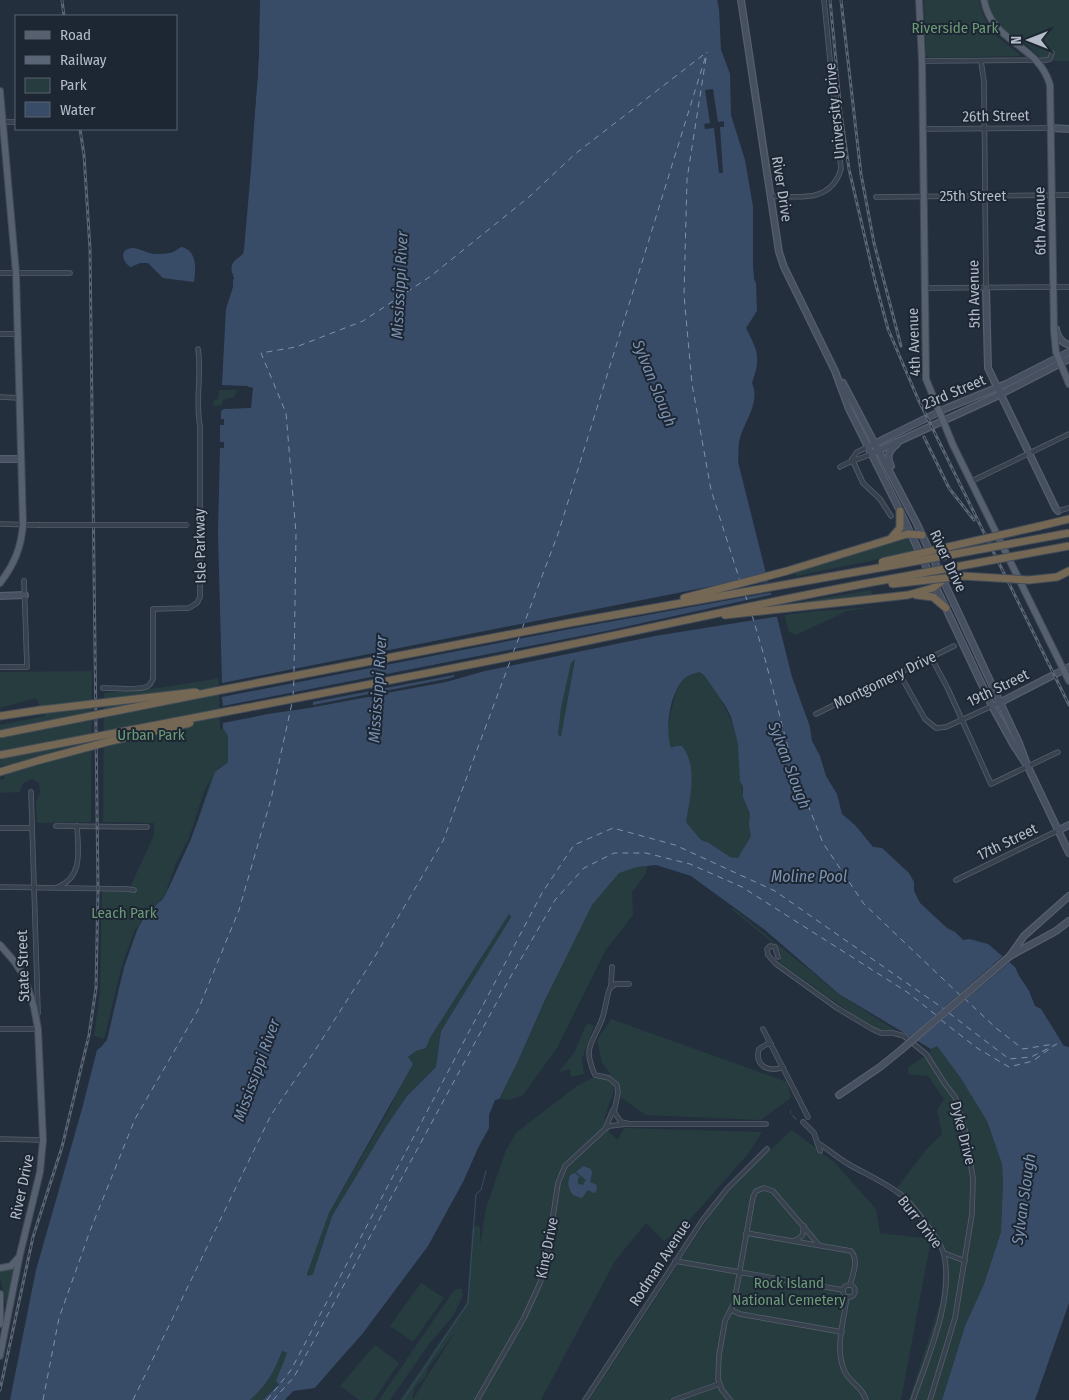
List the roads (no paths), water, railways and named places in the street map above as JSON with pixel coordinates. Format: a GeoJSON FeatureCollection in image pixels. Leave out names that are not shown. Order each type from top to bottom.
{"type":"FeatureCollection","features":[{"type":"Feature","properties":{"kind":"highway"},"geometry":{"type":"LineString","coordinates":[[890,539],[900,528],[900,511]]}},
{"type":"Feature","properties":{"kind":"highway"},"geometry":{"type":"LineString","coordinates":[[0,734],[551,626],[855,571],[1069,519]]}},
{"type":"Feature","properties":{"kind":"highway"},"geometry":{"type":"LineString","coordinates":[[883,564],[1069,533]]}},
{"type":"Feature","properties":{"kind":"highway"},"geometry":{"type":"LineString","coordinates":[[655,608],[787,571],[890,539],[911,534],[922,535]]}},
{"type":"Feature","properties":{"kind":"highway"},"geometry":{"type":"LineString","coordinates":[[891,581],[1069,546]]}},
{"type":"Feature","properties":{"kind":"highway"},"geometry":{"type":"LineString","coordinates":[[0,755],[511,657],[858,584],[963,576],[1030,580],[1057,577],[1069,571]]}},
{"type":"Feature","properties":{"kind":"highway"},"geometry":{"type":"LineString","coordinates":[[908,595],[936,586],[943,580]]}},
{"type":"Feature","properties":{"kind":"highway"},"geometry":{"type":"LineString","coordinates":[[695,618],[908,595],[930,596],[938,600],[946,608]]}},
{"type":"Feature","properties":{"kind":"highway"},"geometry":{"type":"LineString","coordinates":[[0,716],[176,693],[216,692]]}},
{"type":"Feature","properties":{"kind":"highway"},"geometry":{"type":"LineString","coordinates":[[0,772],[112,741],[190,723],[219,713]]}},
{"type":"Feature","properties":{"kind":"main road","name":"River Drive"},"geometry":{"type":"LineString","coordinates":[[741,0],[779,252],[784,266],[835,371],[849,409],[900,511],[992,706],[1028,767]]}},
{"type":"Feature","properties":{"kind":"main road","name":"4th Avenue"},"geometry":{"type":"LineString","coordinates":[[920,0],[926,379],[953,445],[1066,668],[1069,680]]}},
{"type":"Feature","properties":{"kind":"main road"},"geometry":{"type":"LineString","coordinates":[[984,0],[987,12],[998,30],[1037,60]]}},
{"type":"Feature","properties":{"kind":"main road","name":"6th Avenue"},"geometry":{"type":"LineString","coordinates":[[1037,60],[1045,71],[1050,85],[1054,338],[1059,360],[1069,384]]}},
{"type":"Feature","properties":{"kind":"main road"},"geometry":{"type":"LineString","coordinates":[[0,91],[1,122],[16,273],[23,525],[18,552],[11,568],[0,583]]}},
{"type":"Feature","properties":{"kind":"main road","name":"26th Street"},"geometry":{"type":"LineString","coordinates":[[1051,128],[1069,129]]}},
{"type":"Feature","properties":{"kind":"main road","name":"5th Avenue"},"geometry":{"type":"LineString","coordinates":[[986,288],[987,365],[1058,511]]}},
{"type":"Feature","properties":{"kind":"main road"},"geometry":{"type":"LineString","coordinates":[[1054,310],[1058,338],[1069,345]]}},
{"type":"Feature","properties":{"kind":"main road","name":"23rd Street"},"geometry":{"type":"LineString","coordinates":[[871,454],[1000,394],[1059,360],[1069,352]]}},
{"type":"Feature","properties":{"kind":"main road","name":"23rd Street"},"geometry":{"type":"LineString","coordinates":[[868,447],[939,412],[1059,360],[1069,359]]}},
{"type":"Feature","properties":{"kind":"main road","name":"River Drive"},"geometry":{"type":"LineString","coordinates":[[835,371],[842,380],[922,535],[1069,853]]}},
{"type":"Feature","properties":{"kind":"main road"},"geometry":{"type":"LineString","coordinates":[[905,439],[891,449],[888,459],[905,500]]}},
{"type":"Feature","properties":{"kind":"main road"},"geometry":{"type":"LineString","coordinates":[[0,459],[21,459]]}},
{"type":"Feature","properties":{"kind":"main road"},"geometry":{"type":"LineString","coordinates":[[0,596],[25,596]]}},
{"type":"Feature","properties":{"kind":"main road","name":"19th Street"},"geometry":{"type":"LineString","coordinates":[[992,706],[1066,668]]}},
{"type":"Feature","properties":{"kind":"main road","name":"17th Street"},"geometry":{"type":"LineString","coordinates":[[1059,830],[1069,825]]}},
{"type":"Feature","properties":{"kind":"main road"},"geometry":{"type":"LineString","coordinates":[[1010,956],[1024,936],[1069,896]]}},
{"type":"Feature","properties":{"kind":"main road"},"geometry":{"type":"LineString","coordinates":[[839,1095],[901,1050],[1010,956],[1054,932],[1069,921]]}},
{"type":"Feature","properties":{"kind":"main road"},"geometry":{"type":"LineString","coordinates":[[0,945],[24,976],[29,988],[38,1029]]}},
{"type":"Feature","properties":{"kind":"main road","name":"State Street"},"geometry":{"type":"LineString","coordinates":[[38,1029],[42,1140]]}},
{"type":"Feature","properties":{"kind":"main road","name":"River Drive"},"geometry":{"type":"LineString","coordinates":[[0,1356],[20,1254],[40,1172],[42,1140]]}},
{"type":"Feature","properties":{"kind":"main road"},"geometry":{"type":"LineString","coordinates":[[0,1268],[11,1266],[20,1254]]}},
{"type":"Feature","properties":{"kind":"main road"},"geometry":{"type":"LineString","coordinates":[[0,1294],[0,1324]]}},
{"type":"Feature","properties":{"kind":"street","name":"University Drive"},"geometry":{"type":"LineString","coordinates":[[771,196],[821,194],[836,182],[841,169],[824,0]]}},
{"type":"Feature","properties":{"kind":"street"},"geometry":{"type":"LineString","coordinates":[[922,61],[1049,60],[1052,53]]}},
{"type":"Feature","properties":{"kind":"street","name":"5th Avenue"},"geometry":{"type":"LineString","coordinates":[[981,61],[984,72],[986,288]]}},
{"type":"Feature","properties":{"kind":"street"},"geometry":{"type":"LineString","coordinates":[[1,122],[15,122]]}},
{"type":"Feature","properties":{"kind":"street","name":"26th Street"},"geometry":{"type":"LineString","coordinates":[[923,129],[1051,128]]}},
{"type":"Feature","properties":{"kind":"street","name":"25th Street"},"geometry":{"type":"LineString","coordinates":[[876,197],[1069,195]]}},
{"type":"Feature","properties":{"kind":"street"},"geometry":{"type":"LineString","coordinates":[[0,273],[70,273]]}},
{"type":"Feature","properties":{"kind":"street"},"geometry":{"type":"LineString","coordinates":[[925,288],[1069,287]]}},
{"type":"Feature","properties":{"kind":"street"},"geometry":{"type":"LineString","coordinates":[[0,334],[18,334]]}},
{"type":"Feature","properties":{"kind":"street","name":"Isle Parkway"},"geometry":{"type":"LineString","coordinates":[[103,688],[147,687],[153,679],[152,609],[189,608],[197,603],[200,597],[200,426],[197,411],[200,374],[198,349]]}},
{"type":"Feature","properties":{"kind":"street"},"geometry":{"type":"LineString","coordinates":[[0,397],[20,398]]}},
{"type":"Feature","properties":{"kind":"street"},"geometry":{"type":"LineString","coordinates":[[974,480],[1069,434]]}},
{"type":"Feature","properties":{"kind":"street","name":"23rd Street"},"geometry":{"type":"LineString","coordinates":[[840,467],[852,459],[857,452],[868,447]]}},
{"type":"Feature","properties":{"kind":"street","name":"23rd Street"},"geometry":{"type":"LineString","coordinates":[[852,459],[860,459],[871,454]]}},
{"type":"Feature","properties":{"kind":"street"},"geometry":{"type":"LineString","coordinates":[[852,459],[863,483],[880,499],[891,516]]}},
{"type":"Feature","properties":{"kind":"street"},"geometry":{"type":"LineString","coordinates":[[1058,511],[1069,508]]}},
{"type":"Feature","properties":{"kind":"street"},"geometry":{"type":"LineString","coordinates":[[0,524],[199,525]]}},
{"type":"Feature","properties":{"kind":"street"},"geometry":{"type":"LineString","coordinates":[[0,667],[27,667],[24,581]]}},
{"type":"Feature","properties":{"kind":"street","name":"Montgomery Drive"},"geometry":{"type":"LineString","coordinates":[[816,714],[954,646]]}},
{"type":"Feature","properties":{"kind":"street"},"geometry":{"type":"LineString","coordinates":[[931,657],[992,784],[1058,752]]}},
{"type":"Feature","properties":{"kind":"street","name":"19th Street"},"geometry":{"type":"LineString","coordinates":[[899,673],[925,719],[936,728],[942,728],[992,706]]}},
{"type":"Feature","properties":{"kind":"street","name":"State Street"},"geometry":{"type":"LineString","coordinates":[[31,792],[38,1029]]}},
{"type":"Feature","properties":{"kind":"street"},"geometry":{"type":"LineString","coordinates":[[56,826],[147,827]]}},
{"type":"Feature","properties":{"kind":"street"},"geometry":{"type":"LineString","coordinates":[[56,888],[65,884],[76,870],[79,859],[77,826]]}},
{"type":"Feature","properties":{"kind":"street"},"geometry":{"type":"LineString","coordinates":[[0,828],[32,828]]}},
{"type":"Feature","properties":{"kind":"street","name":"17th Street"},"geometry":{"type":"LineString","coordinates":[[956,880],[1059,830]]}},
{"type":"Feature","properties":{"kind":"street"},"geometry":{"type":"LineString","coordinates":[[72,876],[76,889]]}},
{"type":"Feature","properties":{"kind":"street"},"geometry":{"type":"LineString","coordinates":[[0,887],[134,890]]}},
{"type":"Feature","properties":{"kind":"street","name":"Dyke Drive"},"geometry":{"type":"LineString","coordinates":[[778,956],[775,947],[770,946],[767,949],[768,955],[776,964],[836,1008],[872,1029],[904,1036],[926,1054],[955,1096],[966,1134],[973,1179],[972,1214],[961,1291],[951,1335],[930,1400]]}},
{"type":"Feature","properties":{"kind":"street"},"geometry":{"type":"LineString","coordinates":[[605,1129],[614,1109],[618,1093],[617,1085],[609,1078],[595,1075],[590,1060],[589,1048],[602,1019],[609,989],[612,986],[612,967]]}},
{"type":"Feature","properties":{"kind":"street"},"geometry":{"type":"LineString","coordinates":[[612,986],[629,984]]}},
{"type":"Feature","properties":{"kind":"street"},"geometry":{"type":"LineString","coordinates":[[0,1029],[38,1029]]}},
{"type":"Feature","properties":{"kind":"street"},"geometry":{"type":"LineString","coordinates":[[763,1029],[808,1117]]}},
{"type":"Feature","properties":{"kind":"street"},"geometry":{"type":"LineString","coordinates":[[771,1044],[767,1044],[760,1049],[758,1055],[760,1064],[767,1068],[776,1069],[783,1067]]}},
{"type":"Feature","properties":{"kind":"street"},"geometry":{"type":"LineString","coordinates":[[614,1109],[618,1120],[623,1124],[627,1124]]}},
{"type":"Feature","properties":{"kind":"street","name":"Burr Drive"},"geometry":{"type":"LineString","coordinates":[[802,1122],[814,1133],[820,1151]]}},
{"type":"Feature","properties":{"kind":"street"},"geometry":{"type":"LineString","coordinates":[[605,1129],[627,1124],[766,1124]]}},
{"type":"Feature","properties":{"kind":"street","name":"King Drive"},"geometry":{"type":"LineString","coordinates":[[477,1400],[524,1318],[540,1283],[546,1263],[558,1184],[565,1166],[605,1129]]}},
{"type":"Feature","properties":{"kind":"street"},"geometry":{"type":"LineString","coordinates":[[0,1139],[42,1140]]}},
{"type":"Feature","properties":{"kind":"street","name":"Burr Drive"},"geometry":{"type":"LineString","coordinates":[[818,1143],[847,1164],[900,1194],[925,1224],[944,1253],[946,1282],[943,1304],[936,1333],[913,1400]]}},
{"type":"Feature","properties":{"kind":"street","name":"Rodman Avenue"},"geometry":{"type":"LineString","coordinates":[[586,1400],[675,1261],[716,1202],[767,1149]]}},
{"type":"Feature","properties":{"kind":"street"},"geometry":{"type":"LineString","coordinates":[[730,1400],[724,1394],[720,1384],[718,1369],[723,1328],[726,1317],[734,1302],[753,1197],[758,1189],[768,1188],[773,1191],[819,1245]]}},
{"type":"Feature","properties":{"kind":"street"},"geometry":{"type":"LineString","coordinates":[[794,1241],[799,1240],[802,1236],[804,1226]]}},
{"type":"Feature","properties":{"kind":"street"},"geometry":{"type":"LineString","coordinates":[[746,1233],[851,1251],[855,1257],[850,1285]]}},
{"type":"Feature","properties":{"kind":"street"},"geometry":{"type":"LineString","coordinates":[[944,1253],[965,1261]]}},
{"type":"Feature","properties":{"kind":"street"},"geometry":{"type":"LineString","coordinates":[[675,1261],[843,1290]]}},
{"type":"Feature","properties":{"kind":"street"},"geometry":{"type":"LineString","coordinates":[[843,1290],[846,1286],[850,1285]]}},
{"type":"Feature","properties":{"kind":"street"},"geometry":{"type":"LineString","coordinates":[[847,1297],[851,1297],[855,1293],[855,1289],[850,1285]]}},
{"type":"Feature","properties":{"kind":"street"},"geometry":{"type":"LineString","coordinates":[[843,1290],[843,1294],[847,1297]]}},
{"type":"Feature","properties":{"kind":"street"},"geometry":{"type":"LineString","coordinates":[[847,1297],[840,1348],[843,1369],[851,1381],[861,1389],[866,1400]]}},
{"type":"Feature","properties":{"kind":"street"},"geometry":{"type":"LineString","coordinates":[[1,1306],[10,1306]]}},
{"type":"Feature","properties":{"kind":"street"},"geometry":{"type":"LineString","coordinates":[[731,1310],[740,1314],[842,1332]]}},
{"type":"Feature","properties":{"kind":"street"},"geometry":{"type":"LineString","coordinates":[[674,1400],[720,1384]]}},
{"type":"Feature","properties":{"kind":"water"},"geometry":{"type":"Polygon","coordinates":[[[259,0],[717,0],[721,50],[730,74],[731,115],[745,160],[753,207],[753,264],[757,311],[746,328],[756,349],[757,367],[752,383],[754,391],[753,406],[739,442],[738,462],[792,677],[810,727],[812,741],[820,756],[826,776],[837,794],[842,814],[855,825],[873,847],[882,848],[909,873],[914,882],[914,891],[920,903],[947,928],[955,932],[963,940],[969,939],[988,944],[1015,967],[1029,991],[1035,1006],[1041,1009],[1064,1046],[1069,1047],[1069,1303],[1035,1400],[942,1400],[965,1326],[984,1284],[1001,1232],[1002,1164],[987,1121],[960,1077],[937,1046],[931,1049],[839,994],[765,930],[691,876],[656,865],[637,867],[619,873],[592,905],[490,1118],[492,1123],[437,1234],[356,1345],[348,1350],[315,1388],[288,1396],[285,1400],[263,1400],[279,1384],[276,1381],[287,1353],[282,1351],[269,1378],[250,1400],[10,1400],[36,1270],[97,1050],[103,1045],[124,967],[137,930],[145,915],[165,896],[196,826],[215,772],[228,762],[228,736],[222,727],[217,533],[220,411],[226,406],[251,406],[251,387],[220,386],[225,307],[234,278],[232,267],[234,261],[242,252],[258,75],[259,0]],[[575,659],[571,663],[561,708],[558,735],[561,736],[575,659]],[[699,672],[689,676],[679,685],[675,693],[668,731],[671,748],[682,746],[690,763],[692,782],[686,822],[701,840],[730,857],[738,858],[751,836],[750,814],[743,797],[738,744],[731,717],[704,675],[699,672]],[[509,914],[430,1038],[426,1048],[416,1051],[408,1057],[413,1064],[329,1213],[307,1274],[308,1276],[313,1274],[332,1216],[387,1125],[407,1096],[436,1067],[441,1031],[511,917],[509,914]]]}},
{"type":"Feature","properties":{"kind":"water"},"geometry":{"type":"Polygon","coordinates":[[[181,247],[193,256],[195,266],[194,282],[163,278],[148,263],[140,263],[131,267],[126,263],[123,255],[125,251],[131,248],[152,254],[160,254],[173,252],[181,247]]]}},
{"type":"Feature","properties":{"kind":"water"},"geometry":{"type":"Polygon","coordinates":[[[583,1166],[591,1169],[590,1182],[597,1185],[596,1192],[588,1190],[582,1198],[573,1195],[568,1183],[570,1175],[575,1173],[580,1177],[578,1178],[578,1184],[583,1185],[586,1180],[576,1172],[583,1166]]]}},
{"type":"Feature","properties":{"kind":"waterway"},"geometry":{"type":"LineString","coordinates":[[403,1400],[468,1303],[476,1194],[481,1190],[486,1171]]}},
{"type":"Feature","properties":{"kind":"railway"},"geometry":{"type":"LineString","coordinates":[[62,0],[64,15]]}},
{"type":"Feature","properties":{"kind":"railway"},"geometry":{"type":"LineString","coordinates":[[830,0],[841,113],[849,169],[888,329],[918,399],[1069,705]]}},
{"type":"Feature","properties":{"kind":"railway"},"geometry":{"type":"LineString","coordinates":[[841,0],[861,174],[874,243],[901,346]]}},
{"type":"Feature","properties":{"kind":"railway"},"geometry":{"type":"LineString","coordinates":[[0,1390],[33,1237],[62,1147],[89,1035],[96,988],[98,889],[90,249],[84,155],[80,130]]}},
{"type":"Feature","properties":{"kind":"railway"},"geometry":{"type":"LineString","coordinates":[[924,437],[949,488],[974,520]]}},
{"type":"Feature","properties":{"kind":"park label","name":"Riverside Park"},"geometry":{"type":"Point","coordinates":[955,28]}},
{"type":"Feature","properties":{"kind":"park label","name":"Urban Park"},"geometry":{"type":"Point","coordinates":[151,735]}},
{"type":"Feature","properties":{"kind":"park label","name":"Leach Park"},"geometry":{"type":"Point","coordinates":[124,913]}},
{"type":"Feature","properties":{"kind":"park label","name":"Rock Island National Cemetery"},"geometry":{"type":"Point","coordinates":[789,1292]}},
{"type":"Feature","properties":{"kind":"water label","name":"Mississippi River"},"geometry":{"type":"Point","coordinates":[399,285]}},
{"type":"Feature","properties":{"kind":"water label","name":"Sylvan Slough"},"geometry":{"type":"Point","coordinates":[655,383]}},
{"type":"Feature","properties":{"kind":"water label","name":"Mississippi River"},"geometry":{"type":"Point","coordinates":[377,689]}},
{"type":"Feature","properties":{"kind":"water label","name":"Sylvan Slough"},"geometry":{"type":"Point","coordinates":[790,765]}},
{"type":"Feature","properties":{"kind":"water label","name":"Moline Pool"},"geometry":{"type":"Point","coordinates":[809,876]}},
{"type":"Feature","properties":{"kind":"water label","name":"Mississippi River"},"geometry":{"type":"Point","coordinates":[256,1070]}},
{"type":"Feature","properties":{"kind":"water label","name":"Sylvan Slough"},"geometry":{"type":"Point","coordinates":[1023,1199]}}]}
